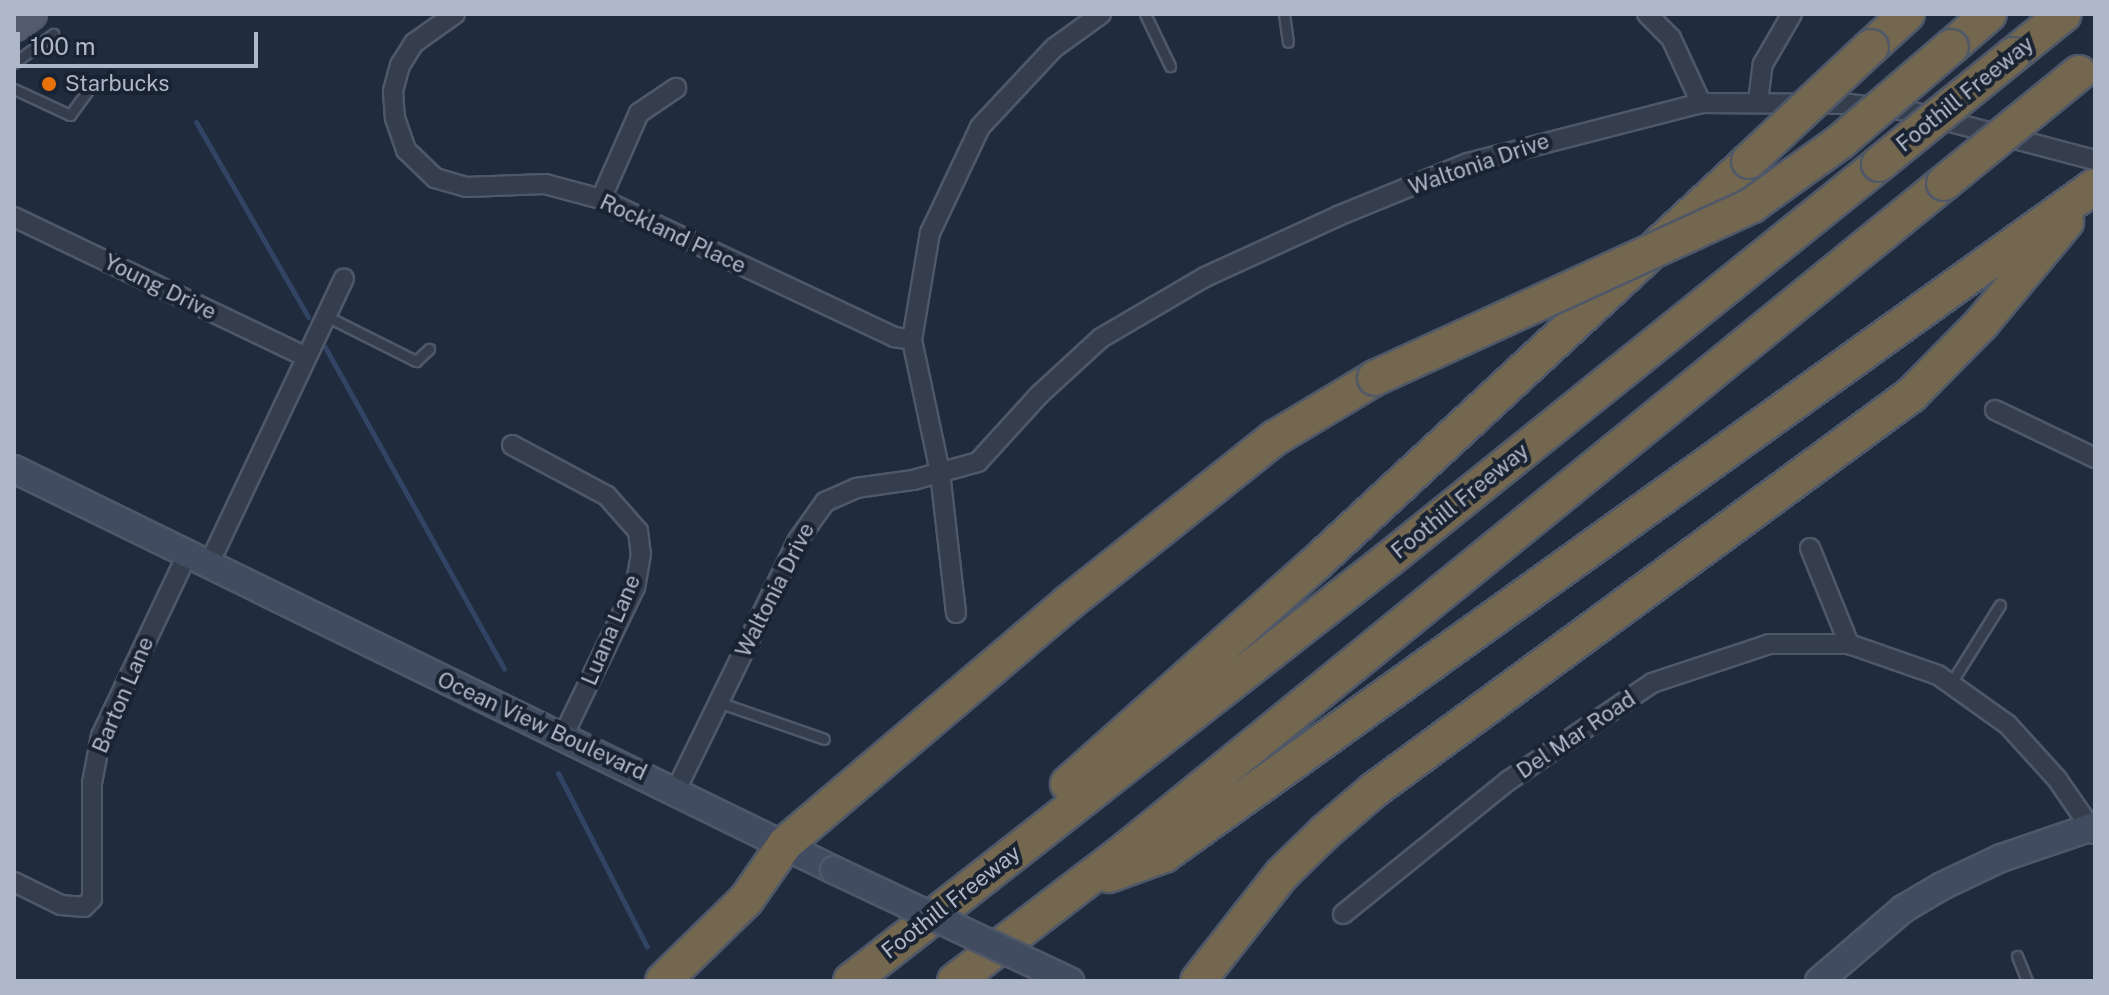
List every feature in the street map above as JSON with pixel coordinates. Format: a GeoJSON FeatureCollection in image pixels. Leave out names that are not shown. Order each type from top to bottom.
{"type":"FeatureCollection","features":[{"type":"Feature","properties":{"kind":"highway"},"geometry":{"type":"LineString","coordinates":[[838,981],[1315,564],[1907,14]]}},
{"type":"Feature","properties":{"kind":"highway"},"geometry":{"type":"LineString","coordinates":[[663,981],[746,900],[785,844],[1236,467],[1375,378],[1752,205],[1840,142],[1989,14]]}},
{"type":"Feature","properties":{"kind":"highway","name":"Foothill Freeway"},"geometry":{"type":"LineString","coordinates":[[851,981],[1389,559],[2064,14]]}},
{"type":"Feature","properties":{"kind":"highway"},"geometry":{"type":"LineString","coordinates":[[955,981],[1079,886],[2087,67]]}},
{"type":"Feature","properties":{"kind":"highway"},"geometry":{"type":"LineString","coordinates":[[1079,886],[1164,855],[2095,187]]}},
{"type":"Feature","properties":{"kind":"highway"},"geometry":{"type":"LineString","coordinates":[[1198,981],[1282,874],[1334,824],[1863,434],[1944,364],[2095,187]]}},
{"type":"Feature","properties":{"kind":"main road"},"geometry":{"type":"LineString","coordinates":[[14,26],[42,24]]}},
{"type":"Feature","properties":{"kind":"main road","name":"Ocean View Boulevard"},"geometry":{"type":"LineString","coordinates":[[14,469],[676,790],[834,870],[1070,981]]}},
{"type":"Feature","properties":{"kind":"main road"},"geometry":{"type":"LineString","coordinates":[[1819,981],[1903,909],[1942,886],[2001,858],[2094,829]]}},
{"type":"Feature","properties":{"kind":"street","name":"Rockland Place"},"geometry":{"type":"LineString","coordinates":[[455,14],[414,43],[396,76],[392,105],[413,160],[446,183],[545,184],[601,199],[894,337],[912,340]]}},
{"type":"Feature","properties":{"kind":"street"},"geometry":{"type":"LineString","coordinates":[[956,613],[940,472],[912,340],[930,233],[980,127],[1054,48],[1101,14]]}},
{"type":"Feature","properties":{"kind":"street"},"geometry":{"type":"LineString","coordinates":[[1647,14],[1671,38],[1701,103]]}},
{"type":"Feature","properties":{"kind":"street"},"geometry":{"type":"LineString","coordinates":[[1758,102],[1763,64],[1792,14]]}},
{"type":"Feature","properties":{"kind":"street"},"geometry":{"type":"LineString","coordinates":[[601,199],[639,113],[676,88]]}},
{"type":"Feature","properties":{"kind":"street","name":"Waltonia Drive"},"geometry":{"type":"LineString","coordinates":[[676,790],[798,540],[825,502],[856,488],[978,462],[1039,395],[1101,338],[1205,277],[1468,163],[1701,103],[1758,102],[1909,111],[2095,160]]}},
{"type":"Feature","properties":{"kind":"street","name":"Young Drive"},"geometry":{"type":"LineString","coordinates":[[14,217],[306,357]]}},
{"type":"Feature","properties":{"kind":"street","name":"Barton Lane"},"geometry":{"type":"LineString","coordinates":[[14,882],[61,905],[84,907],[92,899],[92,783],[101,736],[306,357],[344,278]]}},
{"type":"Feature","properties":{"kind":"street"},"geometry":{"type":"LineString","coordinates":[[1995,410],[2095,458]]}},
{"type":"Feature","properties":{"kind":"street","name":"Luana Lane"},"geometry":{"type":"LineString","coordinates":[[512,445],[607,496],[638,531],[641,554],[635,587],[563,736]]}},
{"type":"Feature","properties":{"kind":"street"},"geometry":{"type":"LineString","coordinates":[[1810,548],[1849,644],[1951,683],[2034,751],[2094,829]]}},
{"type":"Feature","properties":{"kind":"street","name":"Del Mar Road"},"geometry":{"type":"LineString","coordinates":[[1343,914],[1508,781],[1652,683],[1769,644],[1849,644]]}},
{"type":"Feature","properties":{"kind":"lane"},"geometry":{"type":"LineString","coordinates":[[1145,14],[1170,66]]}},
{"type":"Feature","properties":{"kind":"lane"},"geometry":{"type":"LineString","coordinates":[[1284,14],[1288,42]]}},
{"type":"Feature","properties":{"kind":"lane"},"geometry":{"type":"LineString","coordinates":[[14,63],[42,24]]}},
{"type":"Feature","properties":{"kind":"lane"},"geometry":{"type":"LineString","coordinates":[[14,89],[70,115],[92,85]]}},
{"type":"Feature","properties":{"kind":"lane"},"geometry":{"type":"LineString","coordinates":[[326,316],[416,361],[429,349]]}},
{"type":"Feature","properties":{"kind":"lane"},"geometry":{"type":"LineString","coordinates":[[1951,683],[2000,605]]}},
{"type":"Feature","properties":{"kind":"lane"},"geometry":{"type":"LineString","coordinates":[[718,702],[824,739]]}},
{"type":"Feature","properties":{"kind":"lane"},"geometry":{"type":"LineString","coordinates":[[2017,956],[2027,981]]}},
{"type":"Feature","properties":{"kind":"waterway"},"geometry":{"type":"LineString","coordinates":[[196,122],[308,317]]}},
{"type":"Feature","properties":{"kind":"waterway"},"geometry":{"type":"LineString","coordinates":[[325,347],[504,668]]}},
{"type":"Feature","properties":{"kind":"waterway"},"geometry":{"type":"LineString","coordinates":[[558,773],[647,947]]}},
{"type":"Feature","properties":{"kind":"place","name":"Starbucks"},"geometry":{"type":"Point","coordinates":[49,84]}}]}
